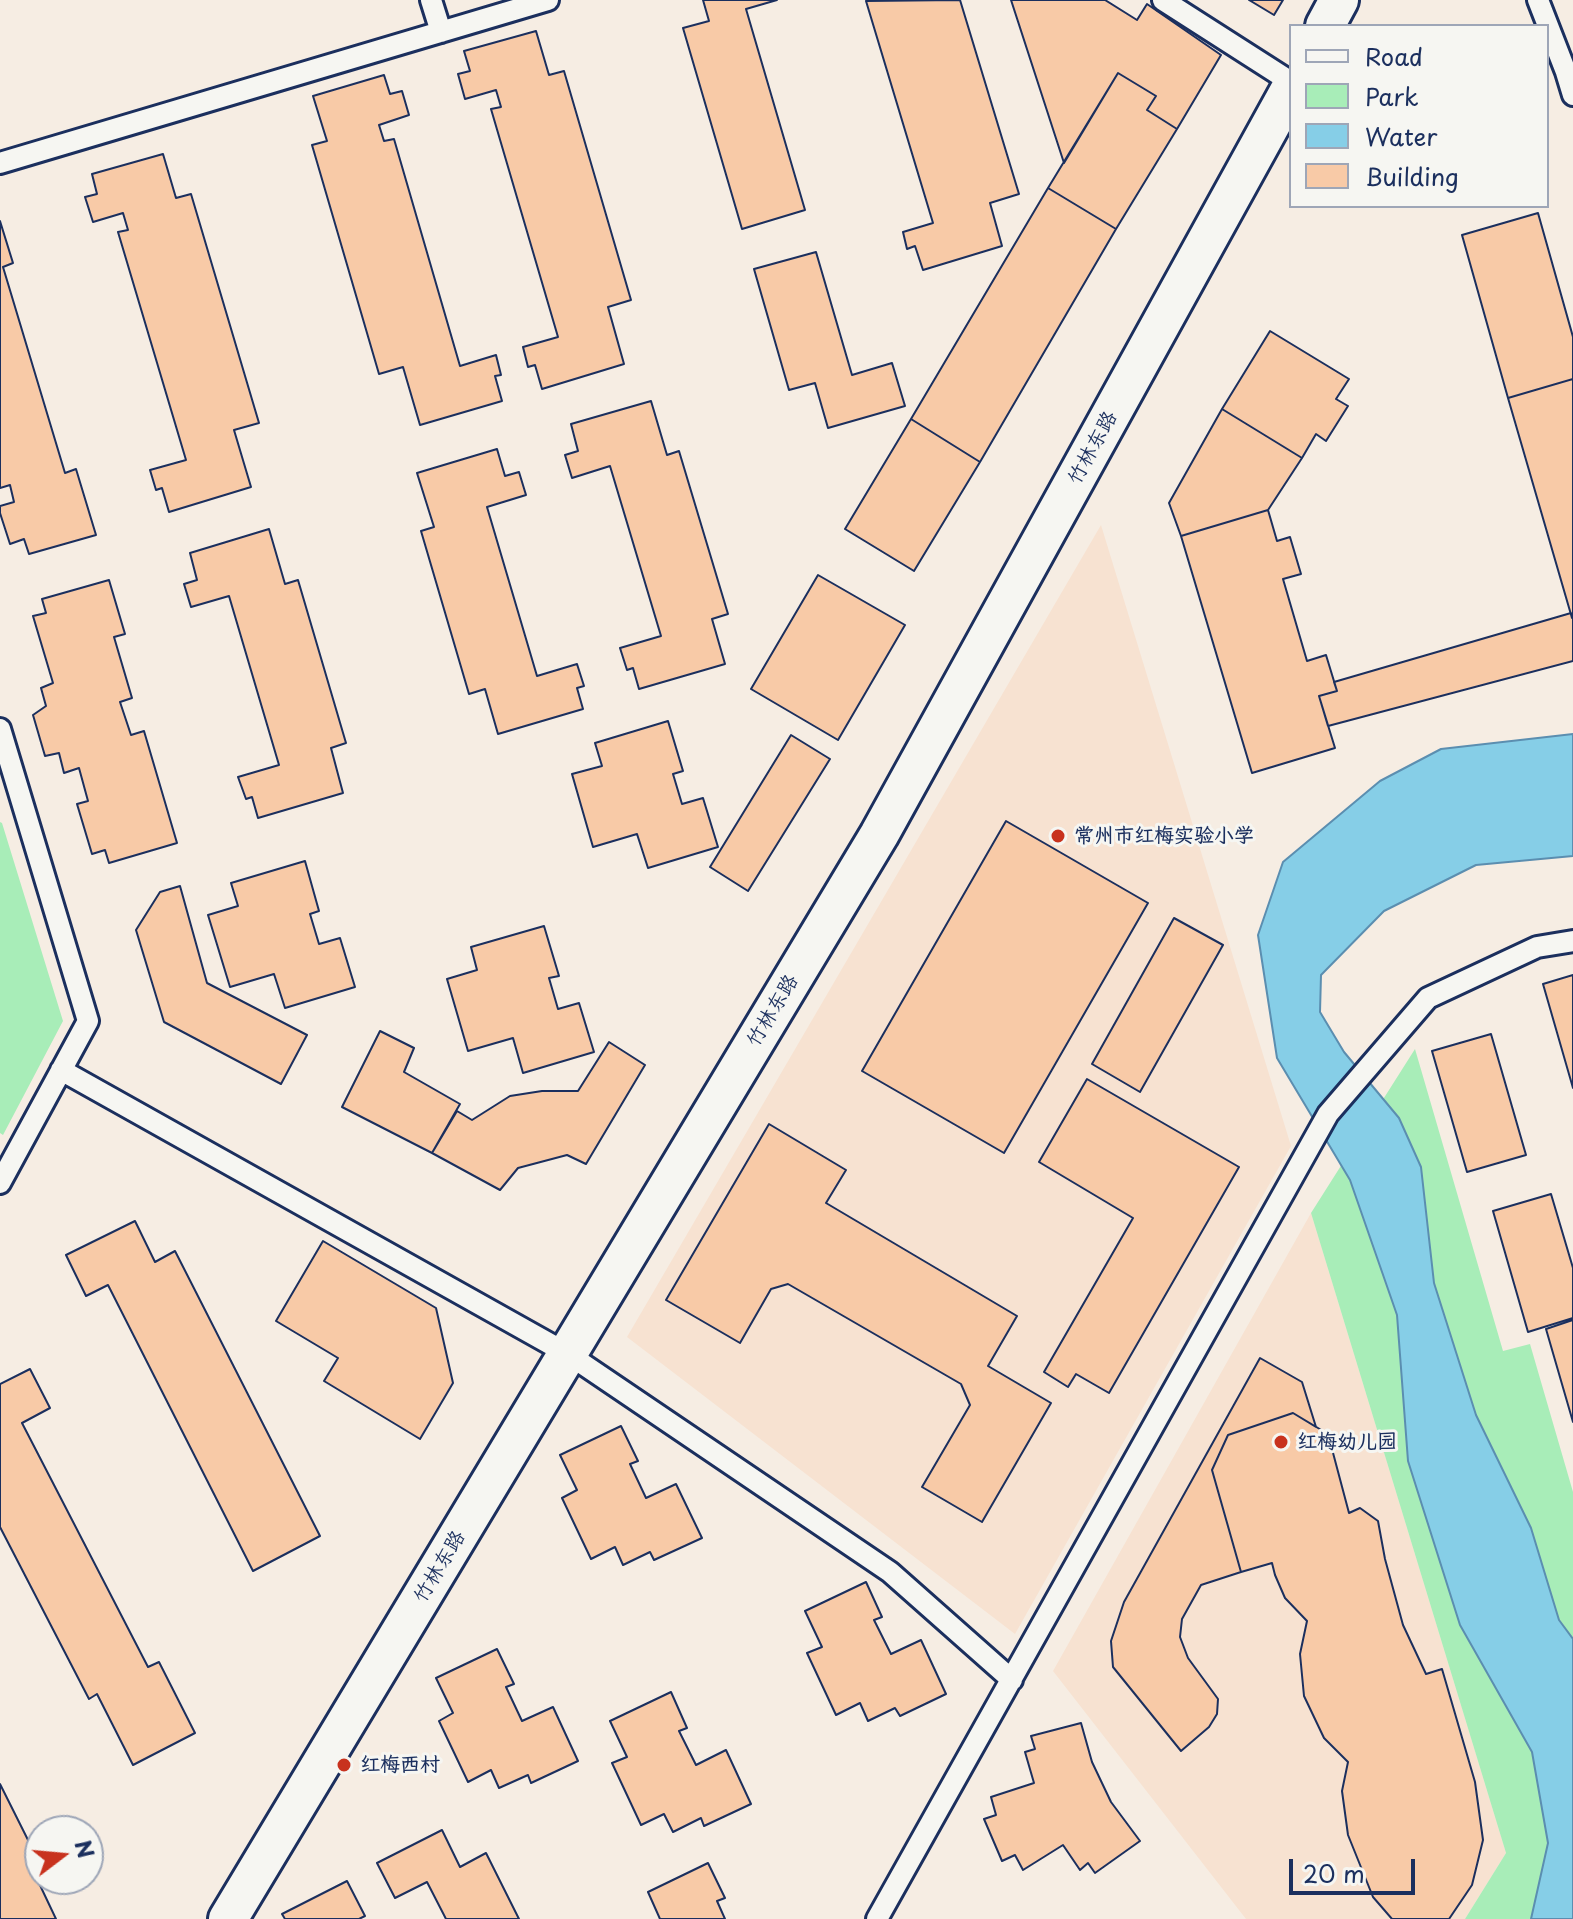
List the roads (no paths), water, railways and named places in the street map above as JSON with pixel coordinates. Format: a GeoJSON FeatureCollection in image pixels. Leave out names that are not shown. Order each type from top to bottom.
{"type":"FeatureCollection","features":[{"type":"Feature","properties":{"kind":"street"},"geometry":{"type":"LineString","coordinates":[[1326,24],[1339,0]]}},
{"type":"Feature","properties":{"kind":"street","name":"竹林东路"},"geometry":{"type":"LineString","coordinates":[[228,1919],[879,835],[1289,89]]}},
{"type":"Feature","properties":{"kind":"lane"},"geometry":{"type":"LineString","coordinates":[[431,0],[441,32]]}},
{"type":"Feature","properties":{"kind":"lane"},"geometry":{"type":"LineString","coordinates":[[0,163],[548,0]]}},
{"type":"Feature","properties":{"kind":"lane"},"geometry":{"type":"LineString","coordinates":[[1163,0],[1289,84]]}},
{"type":"Feature","properties":{"kind":"lane"},"geometry":{"type":"LineString","coordinates":[[1538,0],[1547,24]]}},
{"type":"Feature","properties":{"kind":"lane"},"geometry":{"type":"LineString","coordinates":[[1549,28],[1573,95]]}},
{"type":"Feature","properties":{"kind":"lane"},"geometry":{"type":"LineString","coordinates":[[0,729],[88,1021],[0,1183]]}},
{"type":"Feature","properties":{"kind":"lane"},"geometry":{"type":"LineString","coordinates":[[877,1919],[1328,1114],[1428,998],[1537,947],[1573,941]]}},
{"type":"Feature","properties":{"kind":"lane"},"geometry":{"type":"LineString","coordinates":[[61,1070],[568,1354],[890,1572],[1012,1680]]}},
{"type":"Feature","properties":{"kind":"water"},"geometry":{"type":"Polygon","coordinates":[[[1573,734],[1573,856],[1476,865],[1384,911],[1321,975],[1320,1012],[1344,1052],[1399,1118],[1421,1167],[1434,1283],[1476,1415],[1531,1528],[1559,1620],[1573,1639],[1573,1919],[1531,1919],[1548,1843],[1532,1752],[1460,1625],[1408,1461],[1397,1315],[1350,1180],[1277,1058],[1258,935],[1283,862],[1380,781],[1441,749],[1573,734]]]}},
{"type":"Feature","properties":{"kind":"place","name":"常州市红梅实验小学"},"geometry":{"type":"Point","coordinates":[1058,836]}},
{"type":"Feature","properties":{"kind":"place","name":"红梅幼儿园"},"geometry":{"type":"Point","coordinates":[1281,1442]}},
{"type":"Feature","properties":{"kind":"place","name":"红梅西村"},"geometry":{"type":"Point","coordinates":[344,1765]}}]}
